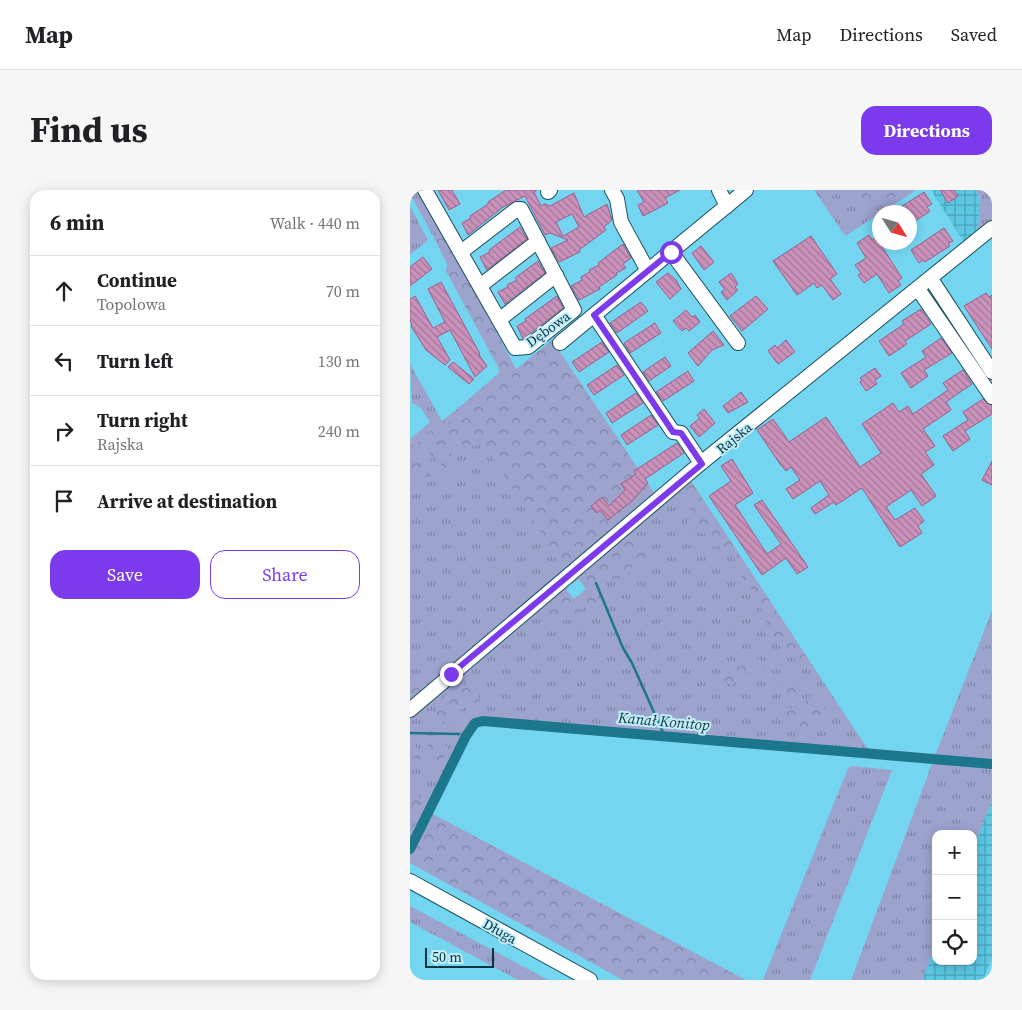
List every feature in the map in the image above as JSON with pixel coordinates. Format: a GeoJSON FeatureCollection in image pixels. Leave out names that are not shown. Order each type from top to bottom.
{"type":"FeatureCollection","features":[{"type":"Feature","properties":{"kind":"street","name":"Dębowa"},"geometry":{"type":"LineString","coordinates":[[425,190],[515,348],[528,347],[574,310],[521,209],[517,209],[461,252]]}},
{"type":"Feature","properties":{"kind":"street"},"geometry":{"type":"LineString","coordinates":[[612,190],[617,199],[621,222],[648,271]]}},
{"type":"Feature","properties":{"kind":"street"},"geometry":{"type":"LineString","coordinates":[[719,190],[727,206]]}},
{"type":"Feature","properties":{"kind":"street"},"geometry":{"type":"LineString","coordinates":[[560,343],[746,190]]}},
{"type":"Feature","properties":{"kind":"street","name":"Rajska"},"geometry":{"type":"LineString","coordinates":[[410,710],[702,464],[992,228]]}},
{"type":"Feature","properties":{"kind":"street"},"geometry":{"type":"LineString","coordinates":[[480,286],[538,242]]}},
{"type":"Feature","properties":{"kind":"street"},"geometry":{"type":"LineString","coordinates":[[671,252],[738,343]]}},
{"type":"Feature","properties":{"kind":"street"},"geometry":{"type":"LineString","coordinates":[[499,320],[556,275]]}},
{"type":"Feature","properties":{"kind":"street"},"geometry":{"type":"LineString","coordinates":[[930,279],[992,372]]}},
{"type":"Feature","properties":{"kind":"street"},"geometry":{"type":"LineString","coordinates":[[918,289],[992,397]]}},
{"type":"Feature","properties":{"kind":"street"},"geometry":{"type":"LineString","coordinates":[[594,315],[673,432],[681,433],[702,464]]}},
{"type":"Feature","properties":{"kind":"street","name":"Długa"},"geometry":{"type":"LineString","coordinates":[[410,881],[590,980]]}},
{"type":"Feature","properties":{"kind":"shaded area"},"geometry":{"type":"Polygon","coordinates":[[[931,190],[975,190],[980,198],[978,229],[966,240],[965,244],[931,190]]]}},
{"type":"Feature","properties":{"kind":"shaded area"},"geometry":{"type":"Polygon","coordinates":[[[992,800],[992,958],[983,980],[922,980],[932,954],[932,965],[977,965],[977,838],[992,800]]]}},
{"type":"Feature","properties":{"kind":"green space"},"geometry":{"type":"Polygon","coordinates":[[[410,190],[420,190],[442,229],[433,236],[410,194],[410,190]]]}},
{"type":"Feature","properties":{"kind":"green space"},"geometry":{"type":"Polygon","coordinates":[[[814,190],[916,190],[893,205],[872,205],[872,219],[845,236],[814,190]]]}},
{"type":"Feature","properties":{"kind":"green space"},"geometry":{"type":"Polygon","coordinates":[[[814,190],[844,190],[838,191],[829,199],[821,200],[814,190]]]}},
{"type":"Feature","properties":{"kind":"green space"},"geometry":{"type":"Polygon","coordinates":[[[855,190],[867,190],[874,205],[872,218],[855,190]]]}},
{"type":"Feature","properties":{"kind":"green space"},"geometry":{"type":"Polygon","coordinates":[[[878,190],[916,190],[893,205],[881,205],[878,190]]]}},
{"type":"Feature","properties":{"kind":"green space"},"geometry":{"type":"Polygon","coordinates":[[[975,190],[986,190],[992,199],[992,222],[965,244],[965,240],[978,229],[980,198],[975,190]]]}},
{"type":"Feature","properties":{"kind":"green space"},"geometry":{"type":"Polygon","coordinates":[[[410,206],[428,240],[410,255],[410,206]]]}},
{"type":"Feature","properties":{"kind":"green space"},"geometry":{"type":"Polygon","coordinates":[[[442,229],[516,369],[552,340],[657,497],[566,571],[481,440],[476,446],[455,445],[450,452],[455,457],[450,476],[447,477],[440,472],[442,462],[435,455],[429,461],[432,466],[432,474],[429,477],[410,477],[410,458],[422,465],[430,453],[431,445],[462,418],[458,415],[410,457],[410,449],[498,374],[499,369],[446,271],[447,264],[433,236],[442,229]]]}},
{"type":"Feature","properties":{"kind":"green space"},"geometry":{"type":"Polygon","coordinates":[[[410,364],[442,421],[455,411],[475,430],[566,571],[410,703],[410,439],[430,422],[421,408],[412,403],[410,364]]]}},
{"type":"Feature","properties":{"kind":"green space"},"geometry":{"type":"Polygon","coordinates":[[[689,478],[867,748],[936,753],[992,611],[992,762],[482,718],[474,720],[469,725],[427,811],[410,802],[410,713],[563,587],[568,588],[566,590],[574,599],[586,589],[579,579],[572,584],[569,581],[677,493],[689,478]]]}},
{"type":"Feature","properties":{"kind":"green space"},"geometry":{"type":"Polygon","coordinates":[[[689,478],[808,659],[798,660],[781,652],[780,647],[769,632],[766,617],[751,590],[742,582],[740,569],[733,555],[725,546],[712,547],[709,535],[693,531],[685,525],[694,516],[684,499],[677,493],[689,478]]]}},
{"type":"Feature","properties":{"kind":"green space"},"geometry":{"type":"Polygon","coordinates":[[[624,536],[627,540],[641,537],[645,542],[646,562],[635,562],[626,578],[597,581],[595,583],[599,603],[588,605],[567,620],[556,623],[542,615],[541,607],[563,587],[568,588],[566,590],[574,599],[587,589],[579,579],[572,584],[569,581],[624,536]]]}},
{"type":"Feature","properties":{"kind":"green space"},"geometry":{"type":"Polygon","coordinates":[[[989,619],[992,625],[986,646],[977,650],[989,619]]]}},
{"type":"Feature","properties":{"kind":"green space"},"geometry":{"type":"Polygon","coordinates":[[[747,658],[760,659],[765,665],[763,668],[743,675],[731,686],[721,678],[729,669],[740,666],[747,658]]]}},
{"type":"Feature","properties":{"kind":"green space"},"geometry":{"type":"Polygon","coordinates":[[[412,676],[419,681],[425,691],[410,703],[412,676]]]}},
{"type":"Feature","properties":{"kind":"green space"},"geometry":{"type":"Polygon","coordinates":[[[458,679],[463,684],[477,688],[480,701],[458,711],[456,721],[447,724],[436,718],[435,710],[446,695],[452,692],[455,687],[452,682],[458,679]]]}},
{"type":"Feature","properties":{"kind":"green space"},"geometry":{"type":"Polygon","coordinates":[[[787,679],[800,686],[798,691],[787,693],[777,690],[778,682],[787,679]]]}},
{"type":"Feature","properties":{"kind":"green space"},"geometry":{"type":"Polygon","coordinates":[[[810,696],[826,710],[826,721],[790,731],[782,723],[779,708],[798,708],[810,696]]]}},
{"type":"Feature","properties":{"kind":"green space"},"geometry":{"type":"Polygon","coordinates":[[[431,742],[447,746],[444,758],[428,762],[410,757],[410,744],[414,745],[421,753],[431,742]]]}},
{"type":"Feature","properties":{"kind":"green space"},"geometry":{"type":"Polygon","coordinates":[[[933,761],[992,766],[992,800],[977,838],[977,830],[932,830],[932,954],[922,980],[851,980],[933,761]]]}},
{"type":"Feature","properties":{"kind":"green space"},"geometry":{"type":"Polygon","coordinates":[[[853,766],[892,770],[810,980],[763,980],[848,768],[853,766]]]}},
{"type":"Feature","properties":{"kind":"green space"},"geometry":{"type":"Polygon","coordinates":[[[410,787],[422,801],[427,811],[746,980],[623,980],[410,863],[410,787]]]}},
{"type":"Feature","properties":{"kind":"green space"},"geometry":{"type":"Polygon","coordinates":[[[410,906],[548,980],[518,980],[410,922],[410,906]]]}},
{"type":"Feature","properties":{"kind":"building"},"geometry":{"type":"Polygon","coordinates":[[[438,190],[452,190],[460,204],[449,210],[438,190]]]}},
{"type":"Feature","properties":{"kind":"building"},"geometry":{"type":"Polygon","coordinates":[[[506,190],[537,190],[534,192],[541,206],[545,204],[550,206],[574,193],[584,217],[607,204],[612,220],[604,227],[606,230],[579,250],[580,252],[559,262],[551,248],[568,240],[550,233],[545,235],[525,196],[503,207],[468,235],[462,223],[471,218],[470,216],[488,204],[488,202],[506,190]],[[572,214],[556,222],[563,236],[579,227],[572,214]]]}},
{"type":"Feature","properties":{"kind":"building"},"geometry":{"type":"Polygon","coordinates":[[[637,190],[680,190],[665,198],[668,203],[643,216],[638,205],[644,202],[637,190]]]}},
{"type":"Feature","properties":{"kind":"building"},"geometry":{"type":"Polygon","coordinates":[[[940,190],[954,190],[958,196],[948,203],[940,190]]]}},
{"type":"Feature","properties":{"kind":"building"},"geometry":{"type":"Polygon","coordinates":[[[924,192],[932,204],[927,207],[930,211],[917,220],[917,205],[904,205],[924,192]]]}},
{"type":"Feature","properties":{"kind":"building"},"geometry":{"type":"Polygon","coordinates":[[[520,227],[527,239],[487,270],[480,257],[490,252],[489,250],[520,227]]]}},
{"type":"Feature","properties":{"kind":"building"},"geometry":{"type":"Polygon","coordinates":[[[944,228],[953,241],[948,243],[950,246],[925,262],[923,260],[919,263],[911,250],[917,250],[917,246],[944,228]]]}},
{"type":"Feature","properties":{"kind":"building"},"geometry":{"type":"Polygon","coordinates":[[[869,235],[872,240],[872,250],[884,250],[902,278],[898,281],[901,285],[889,293],[877,274],[864,283],[858,275],[861,273],[855,265],[866,258],[857,243],[869,235]]]}},
{"type":"Feature","properties":{"kind":"building"},"geometry":{"type":"Polygon","coordinates":[[[811,236],[837,274],[830,279],[841,294],[833,300],[822,285],[817,288],[814,283],[797,295],[773,261],[811,236]]]}},
{"type":"Feature","properties":{"kind":"building"},"geometry":{"type":"Polygon","coordinates":[[[623,244],[631,258],[623,264],[626,268],[616,273],[617,275],[599,287],[600,289],[579,300],[571,286],[582,280],[581,277],[599,265],[598,263],[623,244]]]}},
{"type":"Feature","properties":{"kind":"building"},"geometry":{"type":"Polygon","coordinates":[[[701,246],[714,262],[704,270],[692,253],[701,246]]]}},
{"type":"Feature","properties":{"kind":"building"},"geometry":{"type":"Polygon","coordinates":[[[423,257],[432,269],[410,286],[410,267],[423,257]]]}},
{"type":"Feature","properties":{"kind":"building"},"geometry":{"type":"Polygon","coordinates":[[[538,261],[545,273],[505,304],[498,292],[508,287],[507,285],[517,280],[515,278],[538,261]]]}},
{"type":"Feature","properties":{"kind":"building"},"geometry":{"type":"Polygon","coordinates":[[[668,273],[676,280],[681,289],[670,299],[656,282],[668,273]]]}},
{"type":"Feature","properties":{"kind":"building"},"geometry":{"type":"Polygon","coordinates":[[[731,273],[738,284],[735,287],[738,290],[727,300],[721,292],[725,290],[719,282],[731,273]]]}},
{"type":"Feature","properties":{"kind":"building"},"geometry":{"type":"Polygon","coordinates":[[[441,282],[479,355],[487,366],[475,377],[450,330],[437,337],[450,360],[445,365],[426,350],[411,326],[410,299],[415,296],[433,328],[445,322],[428,289],[441,282]]]}},
{"type":"Feature","properties":{"kind":"building"},"geometry":{"type":"Polygon","coordinates":[[[986,293],[989,297],[992,295],[992,349],[964,306],[986,293]]]}},
{"type":"Feature","properties":{"kind":"building"},"geometry":{"type":"Polygon","coordinates":[[[557,296],[563,308],[523,339],[517,326],[557,296]]]}},
{"type":"Feature","properties":{"kind":"building"},"geometry":{"type":"Polygon","coordinates":[[[756,296],[768,309],[742,331],[730,316],[756,296]]]}},
{"type":"Feature","properties":{"kind":"building"},"geometry":{"type":"Polygon","coordinates":[[[641,302],[648,311],[617,333],[610,323],[641,302]]]}},
{"type":"Feature","properties":{"kind":"building"},"geometry":{"type":"Polygon","coordinates":[[[921,309],[931,324],[905,341],[907,344],[889,356],[879,341],[904,324],[902,321],[921,309]]]}},
{"type":"Feature","properties":{"kind":"building"},"geometry":{"type":"Polygon","coordinates":[[[686,310],[692,317],[695,315],[700,322],[689,331],[686,328],[682,331],[673,321],[686,310]]]}},
{"type":"Feature","properties":{"kind":"building"},"geometry":{"type":"Polygon","coordinates":[[[655,323],[661,333],[630,353],[624,343],[655,323]]]}},
{"type":"Feature","properties":{"kind":"building"},"geometry":{"type":"Polygon","coordinates":[[[713,331],[724,345],[712,350],[698,366],[688,353],[713,331]]]}},
{"type":"Feature","properties":{"kind":"building"},"geometry":{"type":"Polygon","coordinates":[[[941,338],[952,353],[924,370],[928,376],[911,388],[901,373],[926,357],[922,351],[941,338]]]}},
{"type":"Feature","properties":{"kind":"building"},"geometry":{"type":"Polygon","coordinates":[[[786,340],[795,352],[778,364],[768,351],[775,345],[777,348],[786,340]]]}},
{"type":"Feature","properties":{"kind":"building"},"geometry":{"type":"Polygon","coordinates":[[[602,342],[609,352],[579,372],[572,362],[602,342]]]}},
{"type":"Feature","properties":{"kind":"building"},"geometry":{"type":"Polygon","coordinates":[[[665,357],[671,366],[649,381],[643,372],[665,357]]]}},
{"type":"Feature","properties":{"kind":"building"},"geometry":{"type":"Polygon","coordinates":[[[453,362],[474,379],[469,384],[448,367],[453,362]]]}},
{"type":"Feature","properties":{"kind":"building"},"geometry":{"type":"Polygon","coordinates":[[[617,365],[624,375],[594,395],[587,385],[617,365]]]}},
{"type":"Feature","properties":{"kind":"building"},"geometry":{"type":"Polygon","coordinates":[[[875,368],[881,376],[875,380],[877,384],[866,391],[860,382],[862,380],[860,378],[875,368]]]}},
{"type":"Feature","properties":{"kind":"building"},"geometry":{"type":"Polygon","coordinates":[[[963,370],[972,384],[946,402],[951,410],[923,429],[935,446],[925,452],[934,465],[921,474],[936,496],[922,506],[911,490],[886,507],[895,520],[915,508],[924,521],[918,526],[922,533],[900,547],[862,488],[836,505],[834,502],[815,514],[811,508],[829,495],[820,481],[793,499],[786,489],[800,480],[791,467],[786,471],[757,430],[773,419],[789,442],[826,417],[860,467],[881,453],[862,424],[893,403],[899,412],[908,406],[913,414],[948,390],[943,383],[963,370]]]}},
{"type":"Feature","properties":{"kind":"building"},"geometry":{"type":"Polygon","coordinates":[[[688,371],[694,381],[663,401],[656,392],[688,371]]]}},
{"type":"Feature","properties":{"kind":"building"},"geometry":{"type":"Polygon","coordinates":[[[741,392],[748,402],[728,413],[723,406],[741,392]]]}},
{"type":"Feature","properties":{"kind":"building"},"geometry":{"type":"Polygon","coordinates":[[[636,393],[643,403],[612,423],[606,413],[636,393]]]}},
{"type":"Feature","properties":{"kind":"building"},"geometry":{"type":"Polygon","coordinates":[[[983,399],[992,406],[992,414],[965,431],[970,439],[953,451],[943,436],[968,420],[963,412],[983,399]]]}},
{"type":"Feature","properties":{"kind":"building"},"geometry":{"type":"Polygon","coordinates":[[[704,409],[715,423],[699,437],[690,426],[700,418],[697,415],[704,409]]]}},
{"type":"Feature","properties":{"kind":"building"},"geometry":{"type":"Polygon","coordinates":[[[651,415],[658,425],[627,445],[621,435],[651,415]]]}},
{"type":"Feature","properties":{"kind":"building"},"geometry":{"type":"Polygon","coordinates":[[[677,443],[684,453],[645,479],[648,483],[632,501],[608,520],[600,510],[597,513],[591,506],[602,497],[609,506],[625,490],[621,484],[636,474],[634,471],[677,443]]]}},
{"type":"Feature","properties":{"kind":"building"},"geometry":{"type":"Polygon","coordinates":[[[732,459],[753,493],[735,505],[767,554],[781,544],[754,505],[762,500],[808,567],[797,574],[786,558],[762,575],[709,496],[731,481],[721,466],[732,459]]]}},
{"type":"Feature","properties":{"kind":"building"},"geometry":{"type":"Polygon","coordinates":[[[992,461],[992,485],[982,480],[992,461]]]}},
{"type":"Feature","properties":{"kind":"waterway"},"geometry":{"type":"LineString","coordinates":[[596,583],[623,648],[632,663],[665,737]]}},
{"type":"Feature","properties":{"kind":"waterway","name":"Kanał Konitop"},"geometry":{"type":"LineString","coordinates":[[410,849],[466,736],[475,723],[483,721],[992,764]]}},
{"type":"Feature","properties":{"kind":"waterway"},"geometry":{"type":"LineString","coordinates":[[410,733],[459,734]]}},
{"type":"Feature","properties":{"kind":"route"},"geometry":{"type":"LineString","coordinates":[[451,674],[702,464],[681,433],[673,432],[594,315],[671,252]]}}]}
